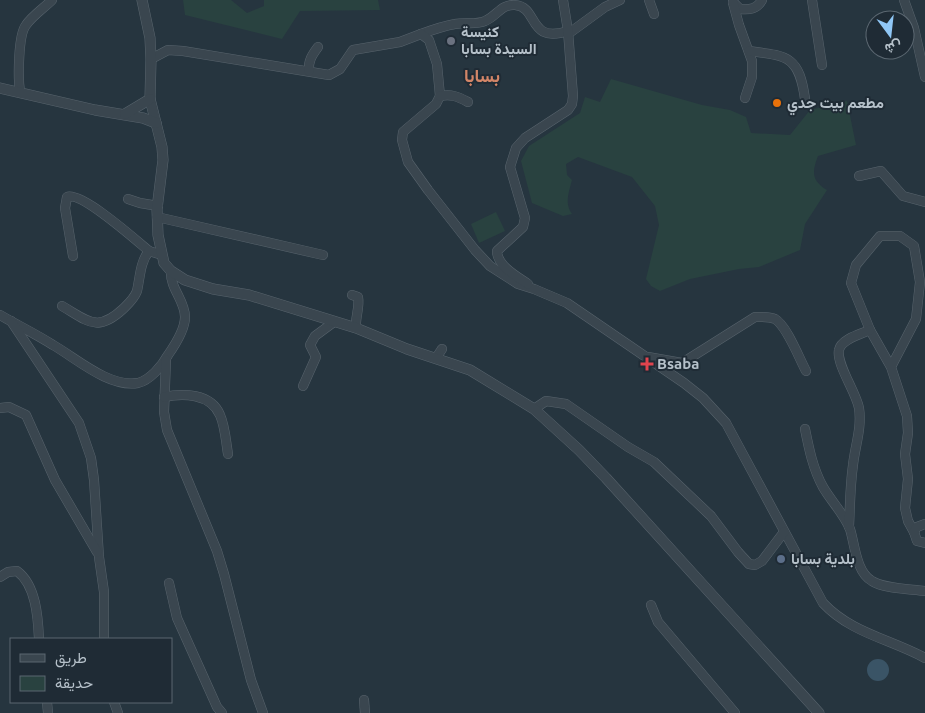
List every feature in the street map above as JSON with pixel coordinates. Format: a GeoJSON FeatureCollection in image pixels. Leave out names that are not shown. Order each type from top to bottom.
{"type":"FeatureCollection","features":[{"type":"Feature","properties":{"kind":"street"},"geometry":{"type":"LineString","coordinates":[[20,92],[18,78],[22,30],[26,23],[52,0]]}},
{"type":"Feature","properties":{"kind":"street"},"geometry":{"type":"LineString","coordinates":[[142,0],[150,38],[152,59],[150,99],[162,147],[163,160],[157,217],[164,263],[171,271],[185,280],[213,289],[249,295],[356,328],[407,349],[470,370],[534,409],[579,450],[606,478],[819,713]]}},
{"type":"Feature","properties":{"kind":"street"},"geometry":{"type":"LineString","coordinates":[[534,289],[507,268],[497,256],[497,251],[522,227],[524,218],[510,167],[516,148],[525,138],[568,110],[572,104],[568,32],[563,0]]}},
{"type":"Feature","properties":{"kind":"street"},"geometry":{"type":"LineString","coordinates":[[152,59],[168,50],[182,50],[329,75],[340,68],[354,50],[400,42],[454,24],[479,23],[492,17],[513,2],[526,9],[538,28],[548,34],[558,34],[568,32],[618,0]]}},
{"type":"Feature","properties":{"kind":"street"},"geometry":{"type":"LineString","coordinates":[[649,0],[654,14]]}},
{"type":"Feature","properties":{"kind":"street"},"geometry":{"type":"LineString","coordinates":[[732,1],[740,9],[750,10],[760,4],[762,0]]}},
{"type":"Feature","properties":{"kind":"street"},"geometry":{"type":"LineString","coordinates":[[812,0],[822,65]]}},
{"type":"Feature","properties":{"kind":"street"},"geometry":{"type":"LineString","coordinates":[[904,0],[925,76]]}},
{"type":"Feature","properties":{"kind":"street"},"geometry":{"type":"LineString","coordinates":[[732,1],[752,61],[752,77],[745,98]]}},
{"type":"Feature","properties":{"kind":"street"},"geometry":{"type":"LineString","coordinates":[[421,34],[429,40],[437,64],[440,96],[436,104],[404,132],[402,140],[408,162],[453,223],[490,266],[518,284],[567,303],[702,398],[726,423],[816,592],[832,613],[857,629],[925,658]]}},
{"type":"Feature","properties":{"kind":"street"},"geometry":{"type":"LineString","coordinates":[[309,71],[308,65],[318,47]]}},
{"type":"Feature","properties":{"kind":"street"},"geometry":{"type":"LineString","coordinates":[[749,51],[776,55],[792,61],[800,73],[805,99]]}},
{"type":"Feature","properties":{"kind":"street"},"geometry":{"type":"LineString","coordinates":[[0,88],[95,110],[143,118],[156,123]]}},
{"type":"Feature","properties":{"kind":"street"},"geometry":{"type":"LineString","coordinates":[[440,96],[448,94],[468,102]]}},
{"type":"Feature","properties":{"kind":"street"},"geometry":{"type":"LineString","coordinates":[[125,114],[150,99]]}},
{"type":"Feature","properties":{"kind":"street"},"geometry":{"type":"LineString","coordinates":[[859,176],[881,172],[903,196],[925,202]]}},
{"type":"Feature","properties":{"kind":"street"},"geometry":{"type":"LineString","coordinates":[[73,256],[65,208],[67,197],[71,196],[79,198],[132,235],[149,251],[162,255]]}},
{"type":"Feature","properties":{"kind":"street"},"geometry":{"type":"LineString","coordinates":[[128,199],[140,204],[158,206]]}},
{"type":"Feature","properties":{"kind":"street"},"geometry":{"type":"LineString","coordinates":[[157,217],[323,255]]}},
{"type":"Feature","properties":{"kind":"street"},"geometry":{"type":"LineString","coordinates":[[891,367],[916,319],[920,289],[919,268],[914,246],[900,236],[880,236],[856,265],[851,283],[870,330],[891,367],[907,416],[908,433],[905,454],[908,480],[905,508],[908,521],[917,541],[925,543]]}},
{"type":"Feature","properties":{"kind":"street"},"geometry":{"type":"LineString","coordinates":[[62,306],[98,324],[106,322],[131,302],[136,294],[144,257],[149,251]]}},
{"type":"Feature","properties":{"kind":"street"},"geometry":{"type":"LineString","coordinates":[[0,315],[103,376],[120,381],[138,383],[146,380],[166,360],[181,331],[185,317],[179,298],[170,281],[171,271]]}},
{"type":"Feature","properties":{"kind":"street"},"geometry":{"type":"LineString","coordinates":[[352,295],[358,297],[359,303],[356,328]]}},
{"type":"Feature","properties":{"kind":"street"},"geometry":{"type":"LineString","coordinates":[[645,357],[682,362],[755,317],[764,317],[774,319],[784,327],[806,371]]}},
{"type":"Feature","properties":{"kind":"street"},"geometry":{"type":"LineString","coordinates":[[11,321],[79,423],[90,458],[94,480],[99,557],[104,592],[104,638]]}},
{"type":"Feature","properties":{"kind":"street"},"geometry":{"type":"LineString","coordinates":[[303,386],[316,357],[310,345],[315,336],[334,322]]}},
{"type":"Feature","properties":{"kind":"street"},"geometry":{"type":"LineString","coordinates":[[849,527],[852,468],[859,434],[860,417],[857,400],[841,364],[839,350],[843,343],[870,330]]}},
{"type":"Feature","properties":{"kind":"street"},"geometry":{"type":"LineString","coordinates":[[436,358],[442,349]]}},
{"type":"Feature","properties":{"kind":"street"},"geometry":{"type":"LineString","coordinates":[[166,360],[164,412],[167,430],[217,551],[261,712]]}},
{"type":"Feature","properties":{"kind":"street"},"geometry":{"type":"LineString","coordinates":[[164,398],[178,394],[190,395],[210,403],[220,414],[228,454]]}},
{"type":"Feature","properties":{"kind":"street"},"geometry":{"type":"LineString","coordinates":[[534,409],[546,401],[566,404],[628,447],[654,462],[711,516],[749,564],[755,565],[762,561],[784,532]]}},
{"type":"Feature","properties":{"kind":"street"},"geometry":{"type":"LineString","coordinates":[[0,408],[9,407],[26,415],[55,480],[99,557]]}},
{"type":"Feature","properties":{"kind":"street"},"geometry":{"type":"LineString","coordinates":[[805,428],[811,457],[823,488],[849,527],[860,565],[872,581],[880,585],[925,591]]}},
{"type":"Feature","properties":{"kind":"street"},"geometry":{"type":"LineString","coordinates":[[914,532],[917,527],[925,524]]}},
{"type":"Feature","properties":{"kind":"street"},"geometry":{"type":"LineString","coordinates":[[0,577],[8,572],[17,571],[23,576],[30,587],[35,603],[40,638]]}},
{"type":"Feature","properties":{"kind":"street"},"geometry":{"type":"LineString","coordinates":[[169,583],[177,618],[217,707],[222,713]]}},
{"type":"Feature","properties":{"kind":"street"},"geometry":{"type":"LineString","coordinates":[[651,605],[658,622],[735,713]]}},
{"type":"Feature","properties":{"kind":"street"},"geometry":{"type":"LineString","coordinates":[[364,700],[365,713]]}},
{"type":"Feature","properties":{"kind":"green space"},"geometry":{"type":"Polygon","coordinates":[[[183,0],[231,0],[247,13],[264,6],[264,0],[378,0],[380,10],[300,11],[282,39],[185,15],[183,0]]]}},
{"type":"Feature","properties":{"kind":"green space"},"geometry":{"type":"Polygon","coordinates":[[[611,79],[702,105],[730,110],[746,117],[751,133],[790,135],[810,110],[847,101],[856,145],[818,156],[814,175],[818,183],[827,190],[805,224],[800,250],[759,267],[690,279],[660,291],[651,286],[646,279],[659,225],[655,206],[632,177],[578,157],[566,164],[567,175],[572,180],[568,206],[572,214],[563,216],[532,203],[521,161],[529,146],[580,113],[585,97],[600,102],[611,79]]]}},
{"type":"Feature","properties":{"kind":"green space"},"geometry":{"type":"Polygon","coordinates":[[[496,212],[505,231],[479,243],[471,224],[496,212]]]}},
{"type":"Feature","properties":{"kind":"water"},"geometry":{"type":"Polygon","coordinates":[[[878,659],[886,662],[889,670],[886,678],[878,681],[870,678],[867,670],[870,662],[878,659]]]}},
{"type":"Feature","properties":{"kind":"place","name":"كنيسة السيدة بسابا"},"geometry":{"type":"Point","coordinates":[451,41]}},
{"type":"Feature","properties":{"kind":"place","name":"مطعم بيت جدي"},"geometry":{"type":"Point","coordinates":[777,103]}},
{"type":"Feature","properties":{"kind":"place","name":"Bsaba"},"geometry":{"type":"Point","coordinates":[647,364]}},
{"type":"Feature","properties":{"kind":"place","name":"بلدية بسابا"},"geometry":{"type":"Point","coordinates":[781,559]}},
{"type":"Feature","properties":{"kind":"district","name":"بسابا"},"geometry":{"type":"Point","coordinates":[482,76]}}]}
